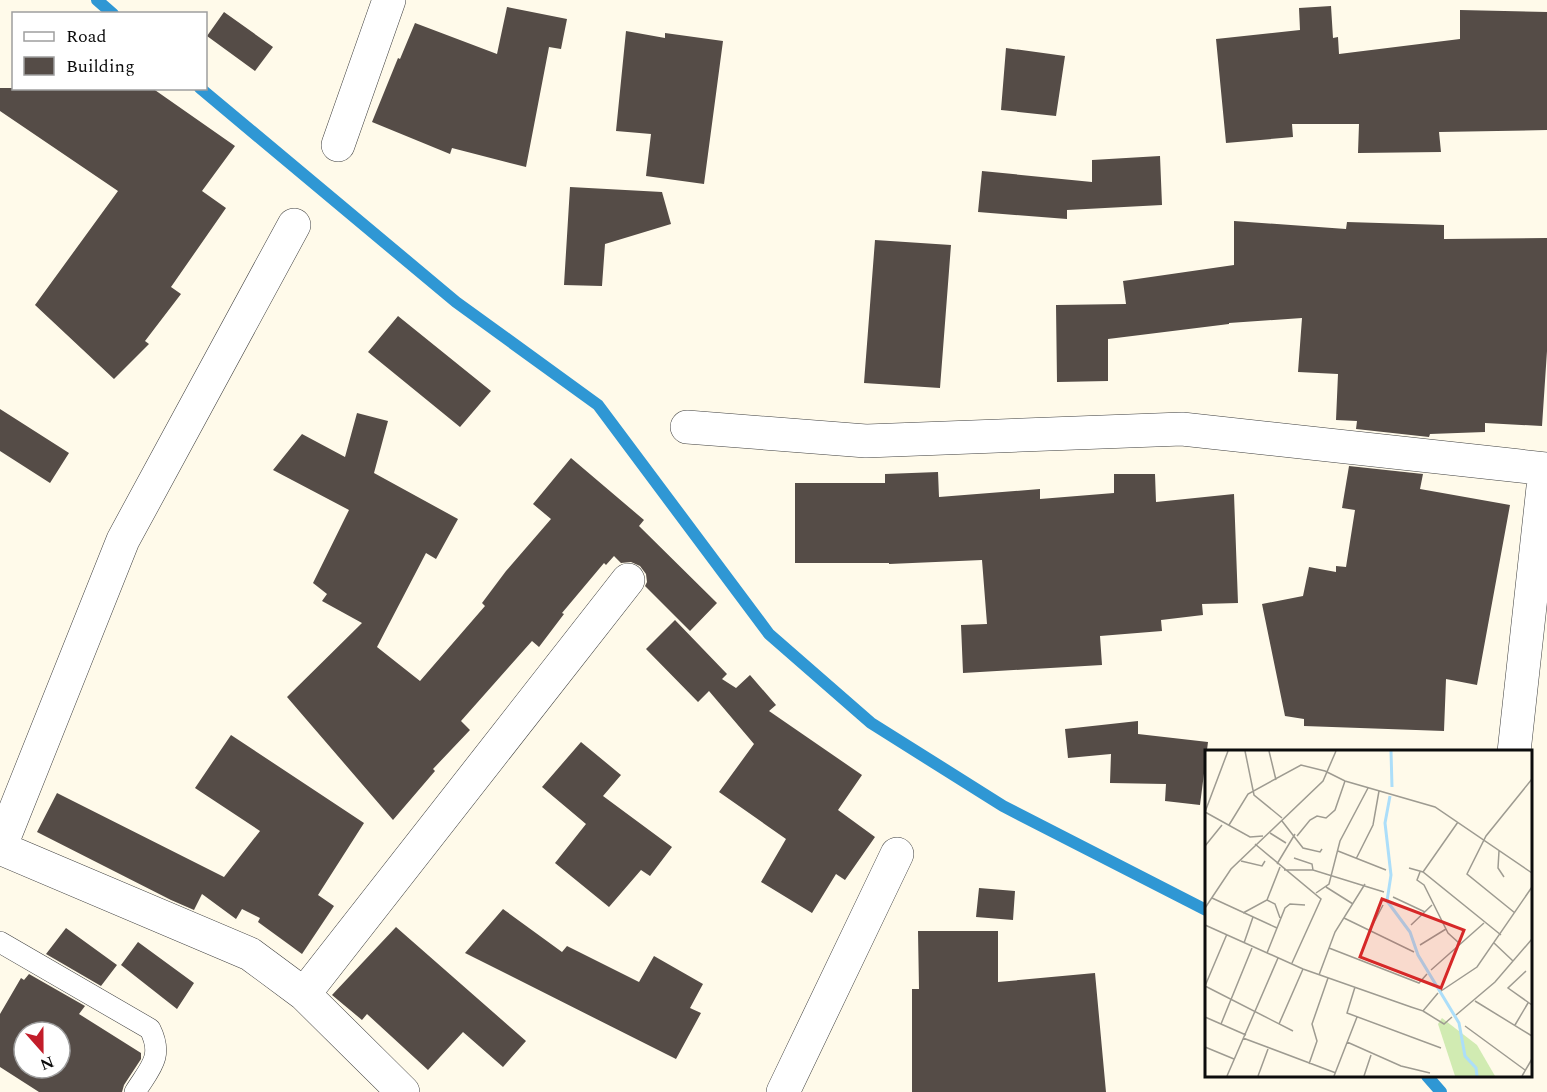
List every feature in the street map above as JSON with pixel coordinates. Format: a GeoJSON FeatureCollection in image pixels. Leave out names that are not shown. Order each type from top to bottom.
{"type":"FeatureCollection","features":[{"type":"Feature","properties":{"kind":"street"},"geometry":{"type":"LineString","coordinates":[[338,145],[389,0]]}},
{"type":"Feature","properties":{"kind":"street"},"geometry":{"type":"LineString","coordinates":[[294,225],[123,540],[0,848],[250,954],[304,994],[403,1092]]}},
{"type":"Feature","properties":{"kind":"street"},"geometry":{"type":"LineString","coordinates":[[687,428],[866,441],[1182,429],[1546,469],[1514,750]]}},
{"type":"Feature","properties":{"kind":"street"},"geometry":{"type":"LineString","coordinates":[[304,994],[628,580]]}},
{"type":"Feature","properties":{"kind":"street"},"geometry":{"type":"LineString","coordinates":[[783,1092],[897,854]]}},
{"type":"Feature","properties":{"kind":"lane"},"geometry":{"type":"LineString","coordinates":[[0,942],[150,1029],[156,1041],[156,1057],[135,1092]]}},
{"type":"Feature","properties":{"kind":"building"},"geometry":{"type":"Polygon","coordinates":[[[1331,6],[1333,38],[1338,37],[1339,54],[1460,39],[1460,10],[1547,12],[1547,130],[1439,132],[1441,152],[1358,153],[1359,124],[1292,124],[1293,137],[1226,143],[1216,39],[1300,30],[1299,8],[1331,6]]]}},
{"type":"Feature","properties":{"kind":"building"},"geometry":{"type":"Polygon","coordinates":[[[507,7],[567,19],[561,49],[549,47],[526,167],[452,148],[450,154],[372,122],[415,23],[497,54],[507,7]]]}},
{"type":"Feature","properties":{"kind":"building"},"geometry":{"type":"Polygon","coordinates":[[[224,12],[273,47],[255,71],[207,36],[224,12]]]}},
{"type":"Feature","properties":{"kind":"building"},"geometry":{"type":"Polygon","coordinates":[[[626,31],[665,38],[665,33],[723,41],[704,184],[646,176],[651,134],[616,131],[626,31]]]}},
{"type":"Feature","properties":{"kind":"building"},"geometry":{"type":"Polygon","coordinates":[[[1006,48],[1065,56],[1056,116],[1001,110],[1006,48]]]}},
{"type":"Feature","properties":{"kind":"building"},"geometry":{"type":"Polygon","coordinates":[[[0,88],[12,88],[12,90],[155,90],[235,146],[202,191],[226,208],[171,287],[181,294],[145,341],[149,344],[114,379],[35,305],[118,191],[0,111],[0,88]]]}},
{"type":"Feature","properties":{"kind":"building"},"geometry":{"type":"Polygon","coordinates":[[[1160,156],[1162,205],[1067,210],[1067,219],[978,212],[982,171],[1092,182],[1092,160],[1160,156]]]}},
{"type":"Feature","properties":{"kind":"building"},"geometry":{"type":"Polygon","coordinates":[[[570,187],[662,192],[671,224],[605,244],[602,286],[564,285],[570,187]]]}},
{"type":"Feature","properties":{"kind":"building"},"geometry":{"type":"Polygon","coordinates":[[[1234,221],[1346,229],[1347,222],[1444,225],[1444,239],[1547,238],[1547,351],[1542,426],[1485,423],[1485,432],[1430,434],[1429,437],[1356,429],[1357,421],[1336,420],[1338,374],[1298,372],[1302,318],[1229,323],[1108,339],[1108,381],[1057,382],[1056,305],[1126,304],[1123,281],[1234,265],[1234,221]]]}},
{"type":"Feature","properties":{"kind":"building"},"geometry":{"type":"Polygon","coordinates":[[[875,240],[951,245],[940,388],[864,383],[875,240]]]}},
{"type":"Feature","properties":{"kind":"building"},"geometry":{"type":"Polygon","coordinates":[[[398,316],[491,391],[460,427],[368,352],[398,316]]]}},
{"type":"Feature","properties":{"kind":"building"},"geometry":{"type":"Polygon","coordinates":[[[0,409],[69,453],[50,483],[0,451],[0,409]]]}},
{"type":"Feature","properties":{"kind":"building"},"geometry":{"type":"Polygon","coordinates":[[[357,413],[388,421],[374,473],[458,519],[436,559],[426,553],[377,647],[420,681],[485,606],[482,603],[506,571],[551,519],[533,504],[571,458],[644,520],[639,526],[717,603],[690,631],[645,586],[646,574],[640,566],[631,562],[621,563],[614,556],[606,565],[604,563],[562,613],[564,614],[539,647],[532,641],[461,721],[470,730],[433,769],[435,771],[393,820],[287,697],[362,623],[322,601],[327,594],[313,583],[349,510],[273,470],[302,434],[345,457],[357,413]]]}},
{"type":"Feature","properties":{"kind":"building"},"geometry":{"type":"Polygon","coordinates":[[[1349,466],[1423,474],[1420,489],[1510,505],[1477,685],[1446,679],[1444,731],[1304,726],[1304,719],[1285,716],[1262,604],[1303,596],[1309,567],[1336,572],[1336,566],[1346,567],[1355,510],[1342,508],[1349,466]]]}},
{"type":"Feature","properties":{"kind":"building"},"geometry":{"type":"Polygon","coordinates":[[[938,472],[939,497],[1040,489],[1040,499],[1114,493],[1114,474],[1155,474],[1156,502],[1234,494],[1238,603],[1202,604],[1203,615],[1161,620],[1162,631],[1100,636],[1102,665],[963,673],[961,625],[987,624],[982,560],[889,564],[795,563],[795,483],[885,483],[885,474],[938,472]]]}},
{"type":"Feature","properties":{"kind":"building"},"geometry":{"type":"Polygon","coordinates":[[[675,620],[727,674],[722,679],[736,688],[750,675],[776,705],[769,711],[862,775],[838,810],[875,837],[845,880],[836,874],[812,913],[761,882],[786,839],[719,792],[754,744],[709,691],[698,702],[646,649],[675,620]]]}},
{"type":"Feature","properties":{"kind":"building"},"geometry":{"type":"Polygon","coordinates":[[[1138,721],[1138,734],[1208,742],[1207,750],[1205,750],[1200,805],[1165,801],[1166,784],[1110,783],[1111,754],[1068,758],[1065,729],[1138,721]]]}},
{"type":"Feature","properties":{"kind":"building"},"geometry":{"type":"Polygon","coordinates":[[[231,735],[364,823],[318,895],[334,906],[302,954],[258,922],[260,918],[242,909],[236,919],[202,894],[194,910],[37,832],[57,793],[224,877],[260,831],[195,788],[231,735]]]}},
{"type":"Feature","properties":{"kind":"building"},"geometry":{"type":"Polygon","coordinates":[[[581,742],[621,775],[603,796],[672,847],[650,876],[641,870],[609,907],[555,863],[586,824],[542,787],[581,742]]]}},
{"type":"Feature","properties":{"kind":"building"},"geometry":{"type":"Polygon","coordinates":[[[979,888],[1015,891],[1013,920],[976,917],[979,888]]]}},
{"type":"Feature","properties":{"kind":"building"},"geometry":{"type":"Polygon","coordinates":[[[503,909],[562,952],[567,946],[639,982],[654,956],[703,984],[690,1008],[701,1013],[676,1059],[465,953],[503,909]]]}},
{"type":"Feature","properties":{"kind":"building"},"geometry":{"type":"Polygon","coordinates":[[[396,927],[526,1041],[503,1067],[463,1032],[428,1070],[367,1014],[362,1020],[332,995],[396,927]]]}},
{"type":"Feature","properties":{"kind":"building"},"geometry":{"type":"Polygon","coordinates":[[[66,928],[117,965],[101,986],[46,954],[66,928]]]}},
{"type":"Feature","properties":{"kind":"building"},"geometry":{"type":"Polygon","coordinates":[[[918,931],[998,931],[998,982],[1095,973],[1106,1092],[912,1092],[912,989],[919,989],[918,931]]]}},
{"type":"Feature","properties":{"kind":"building"},"geometry":{"type":"Polygon","coordinates":[[[138,942],[194,983],[177,1009],[121,965],[138,942]]]}},
{"type":"Feature","properties":{"kind":"building"},"geometry":{"type":"Polygon","coordinates":[[[29,974],[85,1006],[79,1014],[141,1053],[141,1059],[122,1092],[39,1092],[20,1080],[72,1080],[72,1020],[12,1020],[12,1075],[0,1067],[0,1014],[21,978],[24,980],[29,974]]]}},
{"type":"Feature","properties":{"kind":"waterway"},"geometry":{"type":"LineString","coordinates":[[97,0],[111,12]]}},
{"type":"Feature","properties":{"kind":"waterway"},"geometry":{"type":"LineString","coordinates":[[202,90],[456,302],[598,405],[769,634],[871,723],[1003,806],[1205,909]]}},
{"type":"Feature","properties":{"kind":"waterway"},"geometry":{"type":"LineString","coordinates":[[1428,1077],[1441,1092]]}}]}
